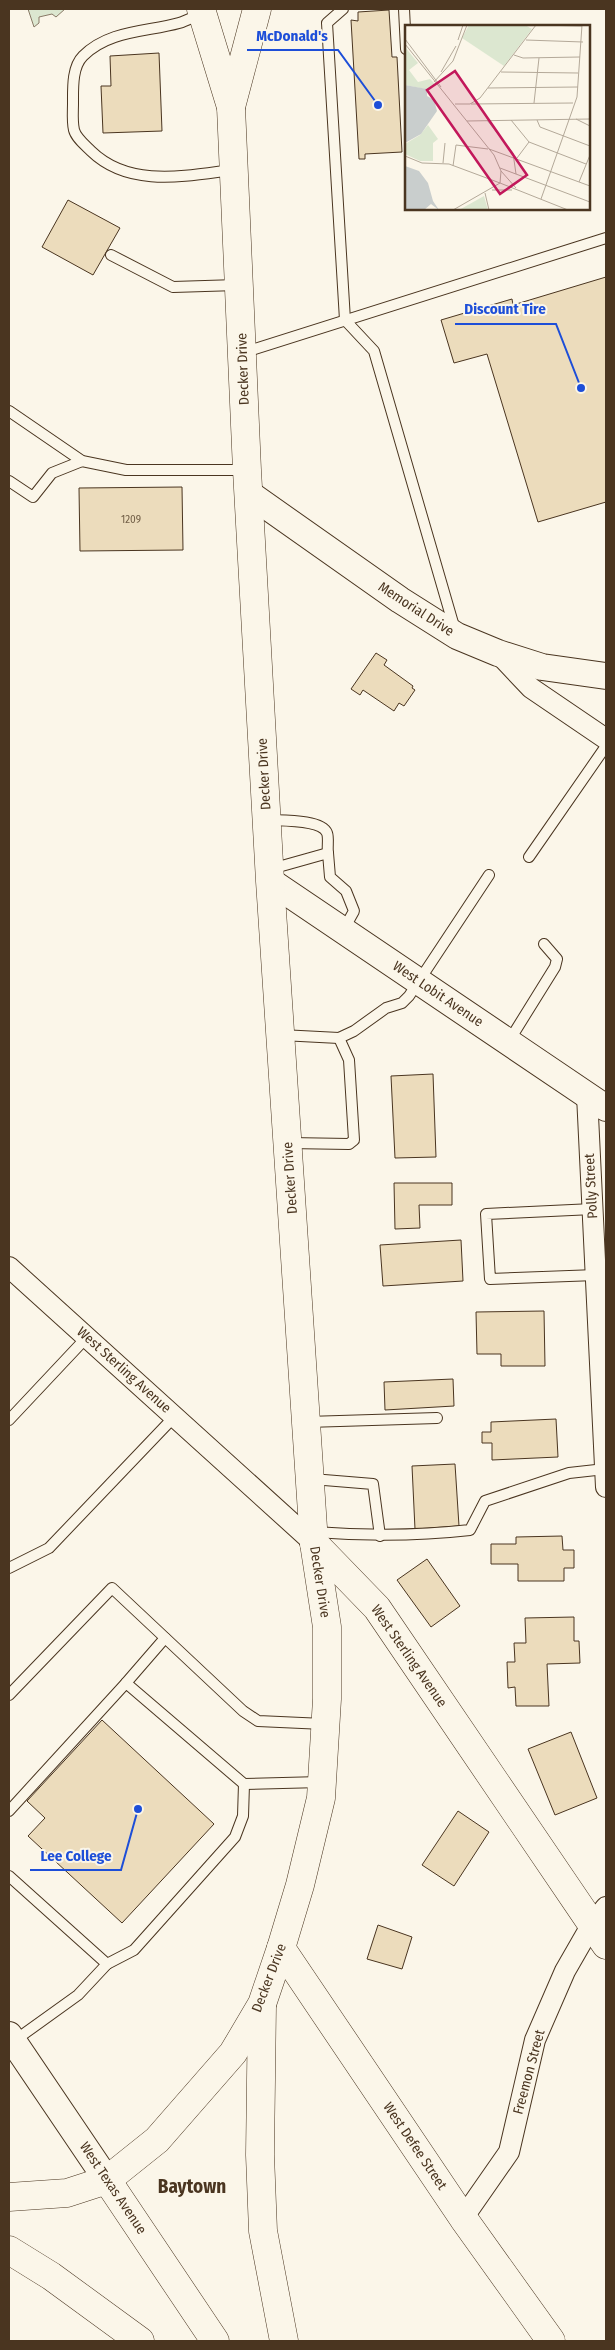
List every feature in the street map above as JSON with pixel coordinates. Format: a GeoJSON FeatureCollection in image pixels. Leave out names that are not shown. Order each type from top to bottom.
{"type":"FeatureCollection","features":[{"type":"Feature","properties":{"kind":"main road","name":"Decker Drive"},"geometry":{"type":"LineString","coordinates":[[231,107],[257,9]]}},
{"type":"Feature","properties":{"kind":"main road","name":"Decker Drive"},"geometry":{"type":"LineString","coordinates":[[107,2180],[157,2140],[233,2053],[262,2004],[300,1885],[321,1798],[325,1724],[327,1627],[314,1538],[279,1035],[248,481],[231,107],[201,11]]}},
{"type":"Feature","properties":{"kind":"main road","name":"West Sterling Avenue"},"geometry":{"type":"LineString","coordinates":[[314,1538],[376,1608],[602,1926]]}},
{"type":"Feature","properties":{"kind":"main road","name":"West Defee Street"},"geometry":{"type":"LineString","coordinates":[[281,1948],[550,2341]]}},
{"type":"Feature","properties":{"kind":"main road"},"geometry":{"type":"LineString","coordinates":[[262,2004],[260,2155],[263,2231],[284,2341]]}},
{"type":"Feature","properties":{"kind":"main road"},"geometry":{"type":"LineString","coordinates":[[9,2197],[67,2193],[107,2180]]}},
{"type":"Feature","properties":{"kind":"main road","name":"West Texas Avenue"},"geometry":{"type":"LineString","coordinates":[[107,2180],[215,2341]]}},
{"type":"Feature","properties":{"kind":"main road"},"geometry":{"type":"LineString","coordinates":[[9,2250],[51,2276],[136,2340]]}},
{"type":"Feature","properties":{"kind":"street","name":"Memorial Drive"},"geometry":{"type":"LineString","coordinates":[[248,481],[400,600],[457,636],[498,653],[542,667],[606,676]]}},
{"type":"Feature","properties":{"kind":"street"},"geometry":{"type":"LineString","coordinates":[[498,653],[531,688],[606,738]]}},
{"type":"Feature","properties":{"kind":"street","name":"West Lobit Avenue"},"geometry":{"type":"LineString","coordinates":[[270,875],[344,931],[597,1101]]}},
{"type":"Feature","properties":{"kind":"street","name":"Polly Street"},"geometry":{"type":"LineString","coordinates":[[597,1101],[593,1209],[606,1478]]}},
{"type":"Feature","properties":{"kind":"street","name":"West Sterling Avenue"},"geometry":{"type":"LineString","coordinates":[[9,1267],[314,1538]]}},
{"type":"Feature","properties":{"kind":"street","name":"Freemon Street"},"geometry":{"type":"LineString","coordinates":[[464,2218],[509,2152],[535,2040],[565,1971],[602,1926]]}},
{"type":"Feature","properties":{"kind":"street","name":"West Texas Avenue"},"geometry":{"type":"LineString","coordinates":[[11,2038],[107,2180]]}},
{"type":"Feature","properties":{"kind":"lane"},"geometry":{"type":"LineString","coordinates":[[343,9],[327,23],[345,320],[374,351],[457,636]]}},
{"type":"Feature","properties":{"kind":"lane"},"geometry":{"type":"LineString","coordinates":[[404,9],[405,29]]}},
{"type":"Feature","properties":{"kind":"lane"},"geometry":{"type":"LineString","coordinates":[[201,11],[179,23],[124,33],[95,47],[82,57],[76,69],[73,88],[74,130],[82,142],[97,157],[118,168],[142,176],[176,177],[234,169]]}},
{"type":"Feature","properties":{"kind":"lane"},"geometry":{"type":"LineString","coordinates":[[242,353],[606,238]]}},
{"type":"Feature","properties":{"kind":"lane"},"geometry":{"type":"LineString","coordinates":[[111,255],[173,287],[239,285]]}},
{"type":"Feature","properties":{"kind":"lane"},"geometry":{"type":"LineString","coordinates":[[9,412],[82,461],[126,470],[248,481]]}},
{"type":"Feature","properties":{"kind":"lane"},"geometry":{"type":"LineString","coordinates":[[9,481],[33,497],[52,473],[82,461]]}},
{"type":"Feature","properties":{"kind":"lane"},"geometry":{"type":"LineString","coordinates":[[528,857],[606,746]]}},
{"type":"Feature","properties":{"kind":"lane"},"geometry":{"type":"LineString","coordinates":[[267,820],[301,822],[320,826],[327,833],[330,877],[346,890],[354,912],[344,931]]}},
{"type":"Feature","properties":{"kind":"lane"},"geometry":{"type":"LineString","coordinates":[[270,875],[328,853]]}},
{"type":"Feature","properties":{"kind":"lane"},"geometry":{"type":"LineString","coordinates":[[279,1035],[339,1038],[354,1031],[386,1008],[402,1002],[409,996],[489,874]]}},
{"type":"Feature","properties":{"kind":"lane"},"geometry":{"type":"LineString","coordinates":[[508,1042],[555,967],[557,959],[544,944]]}},
{"type":"Feature","properties":{"kind":"lane"},"geometry":{"type":"LineString","coordinates":[[288,1143],[349,1144],[354,1140],[349,1060],[339,1038]]}},
{"type":"Feature","properties":{"kind":"lane"},"geometry":{"type":"LineString","coordinates":[[593,1209],[486,1214],[490,1280],[596,1275]]}},
{"type":"Feature","properties":{"kind":"lane"},"geometry":{"type":"LineString","coordinates":[[9,1420],[88,1337]]}},
{"type":"Feature","properties":{"kind":"lane"},"geometry":{"type":"LineString","coordinates":[[9,1568],[49,1548],[175,1416]]}},
{"type":"Feature","properties":{"kind":"lane"},"geometry":{"type":"LineString","coordinates":[[306,1422],[437,1418]]}},
{"type":"Feature","properties":{"kind":"lane"},"geometry":{"type":"LineString","coordinates":[[314,1538],[421,1536],[470,1530],[485,1501],[568,1473],[606,1478]]}},
{"type":"Feature","properties":{"kind":"lane"},"geometry":{"type":"LineString","coordinates":[[310,1478],[373,1484],[380,1536]]}},
{"type":"Feature","properties":{"kind":"lane"},"geometry":{"type":"LineString","coordinates":[[9,1695],[112,1588],[243,1711],[258,1721],[325,1724]]}},
{"type":"Feature","properties":{"kind":"lane"},"geometry":{"type":"LineString","coordinates":[[9,1811],[166,1638]]}},
{"type":"Feature","properties":{"kind":"lane"},"geometry":{"type":"LineString","coordinates":[[126,1683],[244,1784],[322,1782]]}},
{"type":"Feature","properties":{"kind":"lane"},"geometry":{"type":"LineString","coordinates":[[11,2038],[78,1995],[107,1964],[134,1950],[235,1837],[243,1816],[244,1784]]}},
{"type":"Feature","properties":{"kind":"lane"},"geometry":{"type":"LineString","coordinates":[[9,1876],[107,1964]]}},
{"type":"Feature","properties":{"kind":"green space"},"geometry":{"type":"Polygon","coordinates":[[[28,9],[65,9],[56,17],[52,14],[39,17],[39,23],[34,27],[28,9]]]}},
{"type":"Feature","properties":{"kind":"building"},"geometry":{"type":"Polygon","coordinates":[[[389,10],[392,57],[397,57],[402,152],[365,154],[365,159],[359,159],[351,20],[358,21],[358,12],[389,10]]]}},
{"type":"Feature","properties":{"kind":"building"},"geometry":{"type":"Polygon","coordinates":[[[159,53],[162,131],[103,133],[101,86],[111,86],[110,56],[159,53]]]}},
{"type":"Feature","properties":{"kind":"building"},"geometry":{"type":"Polygon","coordinates":[[[68,200],[120,228],[93,275],[42,247],[68,200]]]}},
{"type":"Feature","properties":{"kind":"building"},"geometry":{"type":"Polygon","coordinates":[[[606,277],[606,502],[538,522],[487,354],[454,363],[441,320],[512,299],[513,305],[606,277]]]}},
{"type":"Feature","properties":{"kind":"building"},"geometry":{"type":"Polygon","coordinates":[[[182,487],[183,550],[80,551],[79,488],[182,487]]]}},
{"type":"Feature","properties":{"kind":"building"},"geometry":{"type":"Polygon","coordinates":[[[376,653],[387,660],[384,665],[413,686],[412,688],[415,690],[404,706],[399,703],[394,711],[363,690],[360,695],[351,689],[376,653]]]}},
{"type":"Feature","properties":{"kind":"building"},"geometry":{"type":"Polygon","coordinates":[[[433,1074],[436,1157],[395,1158],[391,1076],[433,1074]]]}},
{"type":"Feature","properties":{"kind":"building"},"geometry":{"type":"Polygon","coordinates":[[[394,1183],[452,1183],[452,1205],[419,1205],[420,1228],[395,1229],[394,1183]]]}},
{"type":"Feature","properties":{"kind":"building"},"geometry":{"type":"Polygon","coordinates":[[[461,1240],[463,1281],[383,1286],[380,1245],[461,1240]]]}},
{"type":"Feature","properties":{"kind":"building"},"geometry":{"type":"Polygon","coordinates":[[[544,1311],[545,1366],[501,1366],[501,1354],[477,1354],[476,1312],[544,1311]]]}},
{"type":"Feature","properties":{"kind":"building"},"geometry":{"type":"Polygon","coordinates":[[[453,1379],[454,1406],[385,1410],[384,1382],[453,1379]]]}},
{"type":"Feature","properties":{"kind":"building"},"geometry":{"type":"Polygon","coordinates":[[[556,1419],[558,1457],[492,1460],[492,1443],[482,1443],[482,1432],[491,1432],[491,1422],[556,1419]]]}},
{"type":"Feature","properties":{"kind":"building"},"geometry":{"type":"Polygon","coordinates":[[[455,1464],[459,1526],[415,1529],[412,1466],[455,1464]]]}},
{"type":"Feature","properties":{"kind":"building"},"geometry":{"type":"Polygon","coordinates":[[[562,1536],[563,1550],[574,1550],[574,1568],[564,1568],[564,1581],[518,1581],[518,1564],[491,1564],[491,1544],[516,1544],[516,1537],[562,1536]]]}},
{"type":"Feature","properties":{"kind":"building"},"geometry":{"type":"Polygon","coordinates":[[[427,1559],[460,1606],[431,1627],[397,1580],[427,1559]]]}},
{"type":"Feature","properties":{"kind":"building"},"geometry":{"type":"Polygon","coordinates":[[[574,1617],[574,1641],[579,1641],[580,1663],[547,1664],[549,1706],[516,1706],[515,1687],[508,1688],[507,1662],[515,1662],[514,1643],[526,1643],[525,1618],[574,1617]]]}},
{"type":"Feature","properties":{"kind":"building"},"geometry":{"type":"Polygon","coordinates":[[[102,1720],[214,1824],[122,1923],[28,1836],[45,1818],[27,1801],[102,1720]]]}},
{"type":"Feature","properties":{"kind":"building"},"geometry":{"type":"Polygon","coordinates":[[[571,1732],[597,1798],[555,1815],[528,1749],[571,1732]]]}},
{"type":"Feature","properties":{"kind":"building"},"geometry":{"type":"Polygon","coordinates":[[[458,1811],[489,1832],[454,1886],[422,1865],[458,1811]]]}},
{"type":"Feature","properties":{"kind":"building"},"geometry":{"type":"Polygon","coordinates":[[[378,1925],[412,1937],[402,1969],[367,1959],[378,1925]]]}},
{"type":"Feature","properties":{"kind":"place","name":"McDonald's"},"geometry":{"type":"Point","coordinates":[378,105]}},
{"type":"Feature","properties":{"kind":"place","name":"Discount Tire"},"geometry":{"type":"Point","coordinates":[581,388]}},
{"type":"Feature","properties":{"kind":"place","name":"Lee College"},"geometry":{"type":"Point","coordinates":[138,1809]}},
{"type":"Feature","properties":{"kind":"district","name":"Baytown"},"geometry":{"type":"Point","coordinates":[192,2186]}}]}
